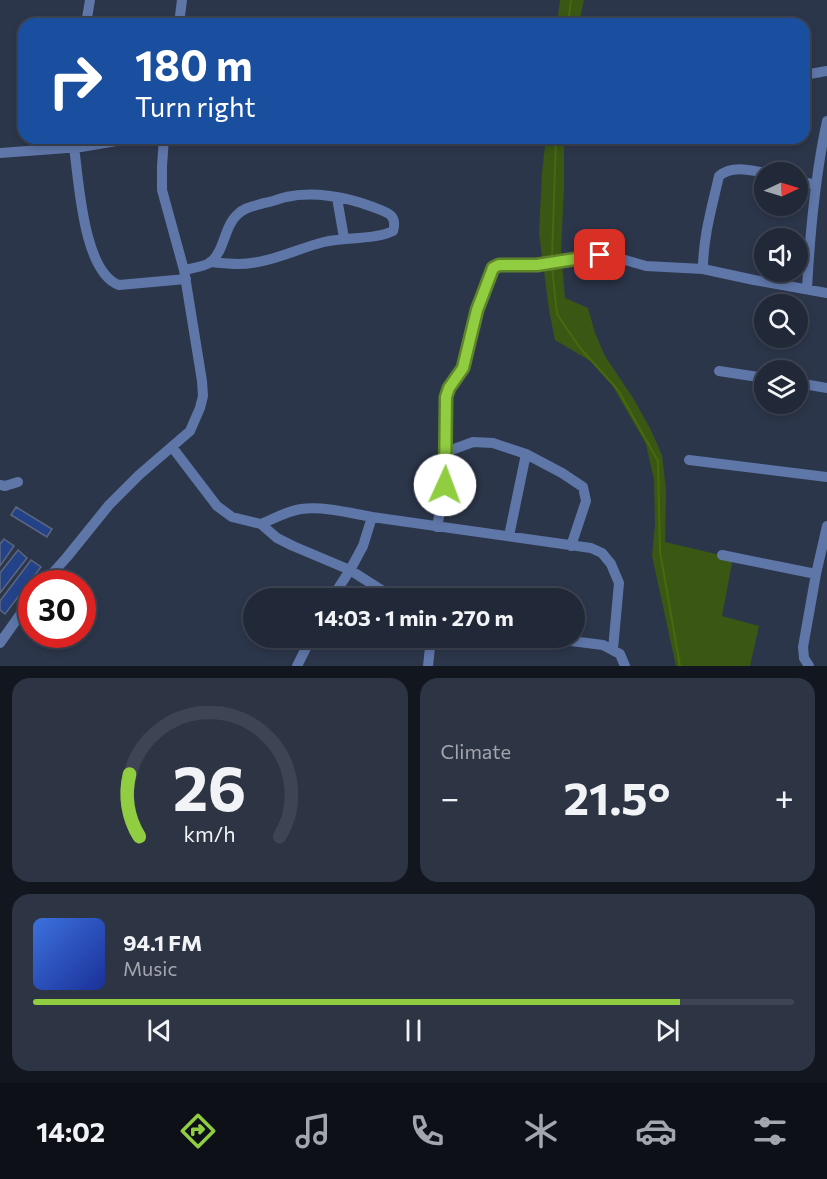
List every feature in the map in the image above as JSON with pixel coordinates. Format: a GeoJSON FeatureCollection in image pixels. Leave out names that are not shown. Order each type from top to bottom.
{"type":"FeatureCollection","features":[{"type":"Feature","properties":{"kind":"street"},"geometry":{"type":"LineString","coordinates":[[87,18],[90,0]]}},
{"type":"Feature","properties":{"kind":"street"},"geometry":{"type":"LineString","coordinates":[[180,18],[182,0]]}},
{"type":"Feature","properties":{"kind":"street"},"geometry":{"type":"LineString","coordinates":[[810,74],[827,71]]}},
{"type":"Feature","properties":{"kind":"street"},"geometry":{"type":"LineString","coordinates":[[807,289],[811,220],[820,151],[827,121]]}},
{"type":"Feature","properties":{"kind":"street"},"geometry":{"type":"LineString","coordinates":[[0,153],[94,144]]}},
{"type":"Feature","properties":{"kind":"street"},"geometry":{"type":"LineString","coordinates":[[55,570],[109,505],[139,475],[190,431],[201,408],[202,381],[185,274],[162,190],[164,144]]}},
{"type":"Feature","properties":{"kind":"street"},"geometry":{"type":"LineString","coordinates":[[74,147],[84,220],[91,246],[105,277],[119,285],[185,274],[210,262],[218,252],[237,214],[247,208],[286,197],[318,195],[354,201],[393,217],[395,223],[393,231],[385,234],[324,242],[261,261],[239,264],[210,262]]}},
{"type":"Feature","properties":{"kind":"street"},"geometry":{"type":"LineString","coordinates":[[702,269],[711,206],[719,176],[734,170],[754,171]]}},
{"type":"Feature","properties":{"kind":"street"},"geometry":{"type":"LineString","coordinates":[[808,183],[816,185]]}},
{"type":"Feature","properties":{"kind":"street"},"geometry":{"type":"LineString","coordinates":[[337,198],[344,238]]}},
{"type":"Feature","properties":{"kind":"street"},"geometry":{"type":"LineString","coordinates":[[437,527],[445,485],[446,397],[449,388],[463,368],[477,310],[495,266],[537,265],[600,255],[646,266],[702,269],[827,293]]}},
{"type":"Feature","properties":{"kind":"street"},"geometry":{"type":"LineString","coordinates":[[719,371],[754,376]]}},
{"type":"Feature","properties":{"kind":"street"},"geometry":{"type":"LineString","coordinates":[[808,385],[827,388]]}},
{"type":"Feature","properties":{"kind":"street"},"geometry":{"type":"LineString","coordinates":[[446,452],[473,442],[493,443],[526,454],[583,487],[585,501],[571,546]]}},
{"type":"Feature","properties":{"kind":"street"},"geometry":{"type":"LineString","coordinates":[[172,447],[217,506],[232,517],[261,525],[278,538],[350,570],[378,588]]}},
{"type":"Feature","properties":{"kind":"street"},"geometry":{"type":"LineString","coordinates":[[509,536],[526,454]]}},
{"type":"Feature","properties":{"kind":"street"},"geometry":{"type":"LineString","coordinates":[[689,460],[827,477]]}},
{"type":"Feature","properties":{"kind":"street"},"geometry":{"type":"LineString","coordinates":[[0,485],[5,486],[18,482]]}},
{"type":"Feature","properties":{"kind":"street"},"geometry":{"type":"LineString","coordinates":[[261,525],[285,513],[311,508],[591,548],[602,553],[611,564],[619,583],[613,649]]}},
{"type":"Feature","properties":{"kind":"street"},"geometry":{"type":"LineString","coordinates":[[338,588],[363,546],[372,517]]}},
{"type":"Feature","properties":{"kind":"street"},"geometry":{"type":"LineString","coordinates":[[809,666],[804,658],[803,647],[827,526]]}},
{"type":"Feature","properties":{"kind":"street"},"geometry":{"type":"LineString","coordinates":[[722,555],[816,574]]}},
{"type":"Feature","properties":{"kind":"street"},"geometry":{"type":"LineString","coordinates":[[0,643],[18,618]]}},
{"type":"Feature","properties":{"kind":"street"},"geometry":{"type":"LineString","coordinates":[[585,643],[613,649],[620,654],[625,666]]}},
{"type":"Feature","properties":{"kind":"street"},"geometry":{"type":"LineString","coordinates":[[297,666],[305,648]]}},
{"type":"Feature","properties":{"kind":"street"},"geometry":{"type":"LineString","coordinates":[[428,666],[430,648]]}},
{"type":"Feature","properties":{"kind":"green space"},"geometry":{"type":"Polygon","coordinates":[[[560,0],[584,0],[580,18],[558,18],[560,0]]]}},
{"type":"Feature","properties":{"kind":"green space"},"geometry":{"type":"Polygon","coordinates":[[[545,144],[564,144],[561,251],[565,298],[588,308],[605,356],[633,398],[662,455],[666,490],[665,542],[733,558],[722,616],[759,626],[750,666],[676,666],[652,556],[655,524],[654,480],[646,444],[610,381],[592,362],[555,340],[539,233],[545,144]]]}},
{"type":"Feature","properties":{"kind":"building"},"geometry":{"type":"Polygon","coordinates":[[[16,507],[52,529],[47,537],[11,515],[16,507]]]}},
{"type":"Feature","properties":{"kind":"building"},"geometry":{"type":"Polygon","coordinates":[[[4,539],[14,546],[0,566],[0,544],[4,539]]]}},
{"type":"Feature","properties":{"kind":"building"},"geometry":{"type":"Polygon","coordinates":[[[18,550],[27,558],[0,593],[0,573],[18,550]]]}},
{"type":"Feature","properties":{"kind":"building"},"geometry":{"type":"Polygon","coordinates":[[[31,560],[41,567],[39,570],[23,570],[31,560]]]}},
{"type":"Feature","properties":{"kind":"building"},"geometry":{"type":"Polygon","coordinates":[[[18,577],[18,597],[5,614],[0,610],[0,601],[18,577]]]}},
{"type":"Feature","properties":{"kind":"waterway"},"geometry":{"type":"LineString","coordinates":[[569,18],[571,0]]}},
{"type":"Feature","properties":{"kind":"waterway"},"geometry":{"type":"LineString","coordinates":[[552,258],[556,144]]}},
{"type":"Feature","properties":{"kind":"waterway"},"geometry":{"type":"LineString","coordinates":[[552,267],[557,314],[580,348],[618,390],[658,461],[660,552],[680,666]]}},
{"type":"Feature","properties":{"kind":"route"},"geometry":{"type":"LineString","coordinates":[[445,485],[446,397],[454,379],[463,368],[477,310],[493,268],[499,265],[537,265],[600,255]]}}]}
